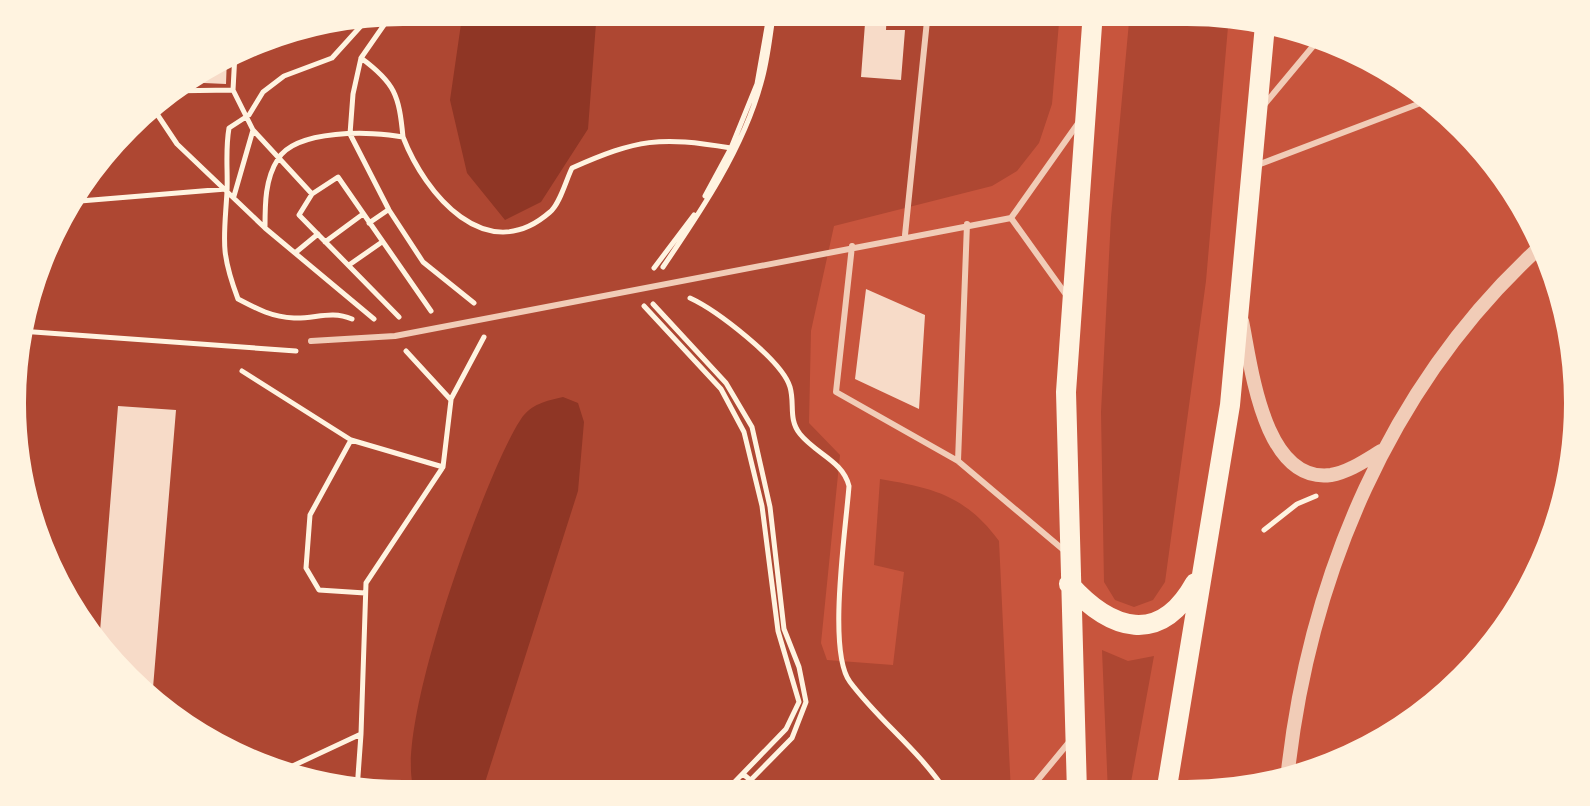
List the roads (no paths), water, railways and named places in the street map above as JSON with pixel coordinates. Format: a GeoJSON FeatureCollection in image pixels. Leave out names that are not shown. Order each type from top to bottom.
{"type":"FeatureCollection","features":[{"type":"Feature","properties":{"kind":"main road"},"geometry":{"type":"LineString","coordinates":[[1077,782],[1068,554],[1066,392],[1092,24]]}},
{"type":"Feature","properties":{"kind":"main road"},"geometry":{"type":"LineString","coordinates":[[1168,782],[1230,405],[1264,32]]}},
{"type":"Feature","properties":{"kind":"main road"},"geometry":{"type":"LineString","coordinates":[[1069,584],[1090,607],[1114,621],[1142,626],[1164,621],[1183,604],[1203,571]]}},
{"type":"Feature","properties":{"kind":"street"},"geometry":{"type":"LineString","coordinates":[[1289,768],[1306,662],[1331,568],[1382,451],[1419,387],[1487,299],[1535,252]]}},
{"type":"Feature","properties":{"kind":"street"},"geometry":{"type":"LineString","coordinates":[[1239,306],[1258,406],[1280,451],[1303,470],[1328,475],[1357,466],[1382,451]]}},
{"type":"Feature","properties":{"kind":"lane"},"geometry":{"type":"LineString","coordinates":[[905,235],[927,24]]}},
{"type":"Feature","properties":{"kind":"lane"},"geometry":{"type":"LineString","coordinates":[[1257,114],[1313,46]]}},
{"type":"Feature","properties":{"kind":"lane"},"geometry":{"type":"LineString","coordinates":[[1252,167],[1420,103]]}},
{"type":"Feature","properties":{"kind":"lane"},"geometry":{"type":"LineString","coordinates":[[311,341],[366,340],[488,319],[905,235],[1011,218],[1084,116]]}},
{"type":"Feature","properties":{"kind":"lane"},"geometry":{"type":"LineString","coordinates":[[1011,218],[1072,303]]}},
{"type":"Feature","properties":{"kind":"lane"},"geometry":{"type":"LineString","coordinates":[[958,461],[967,224]]}},
{"type":"Feature","properties":{"kind":"lane"},"geometry":{"type":"LineString","coordinates":[[852,246],[836,392],[958,461],[1068,554]]}},
{"type":"Feature","properties":{"kind":"lane"},"geometry":{"type":"LineString","coordinates":[[1036,782],[1075,735]]}}]}
